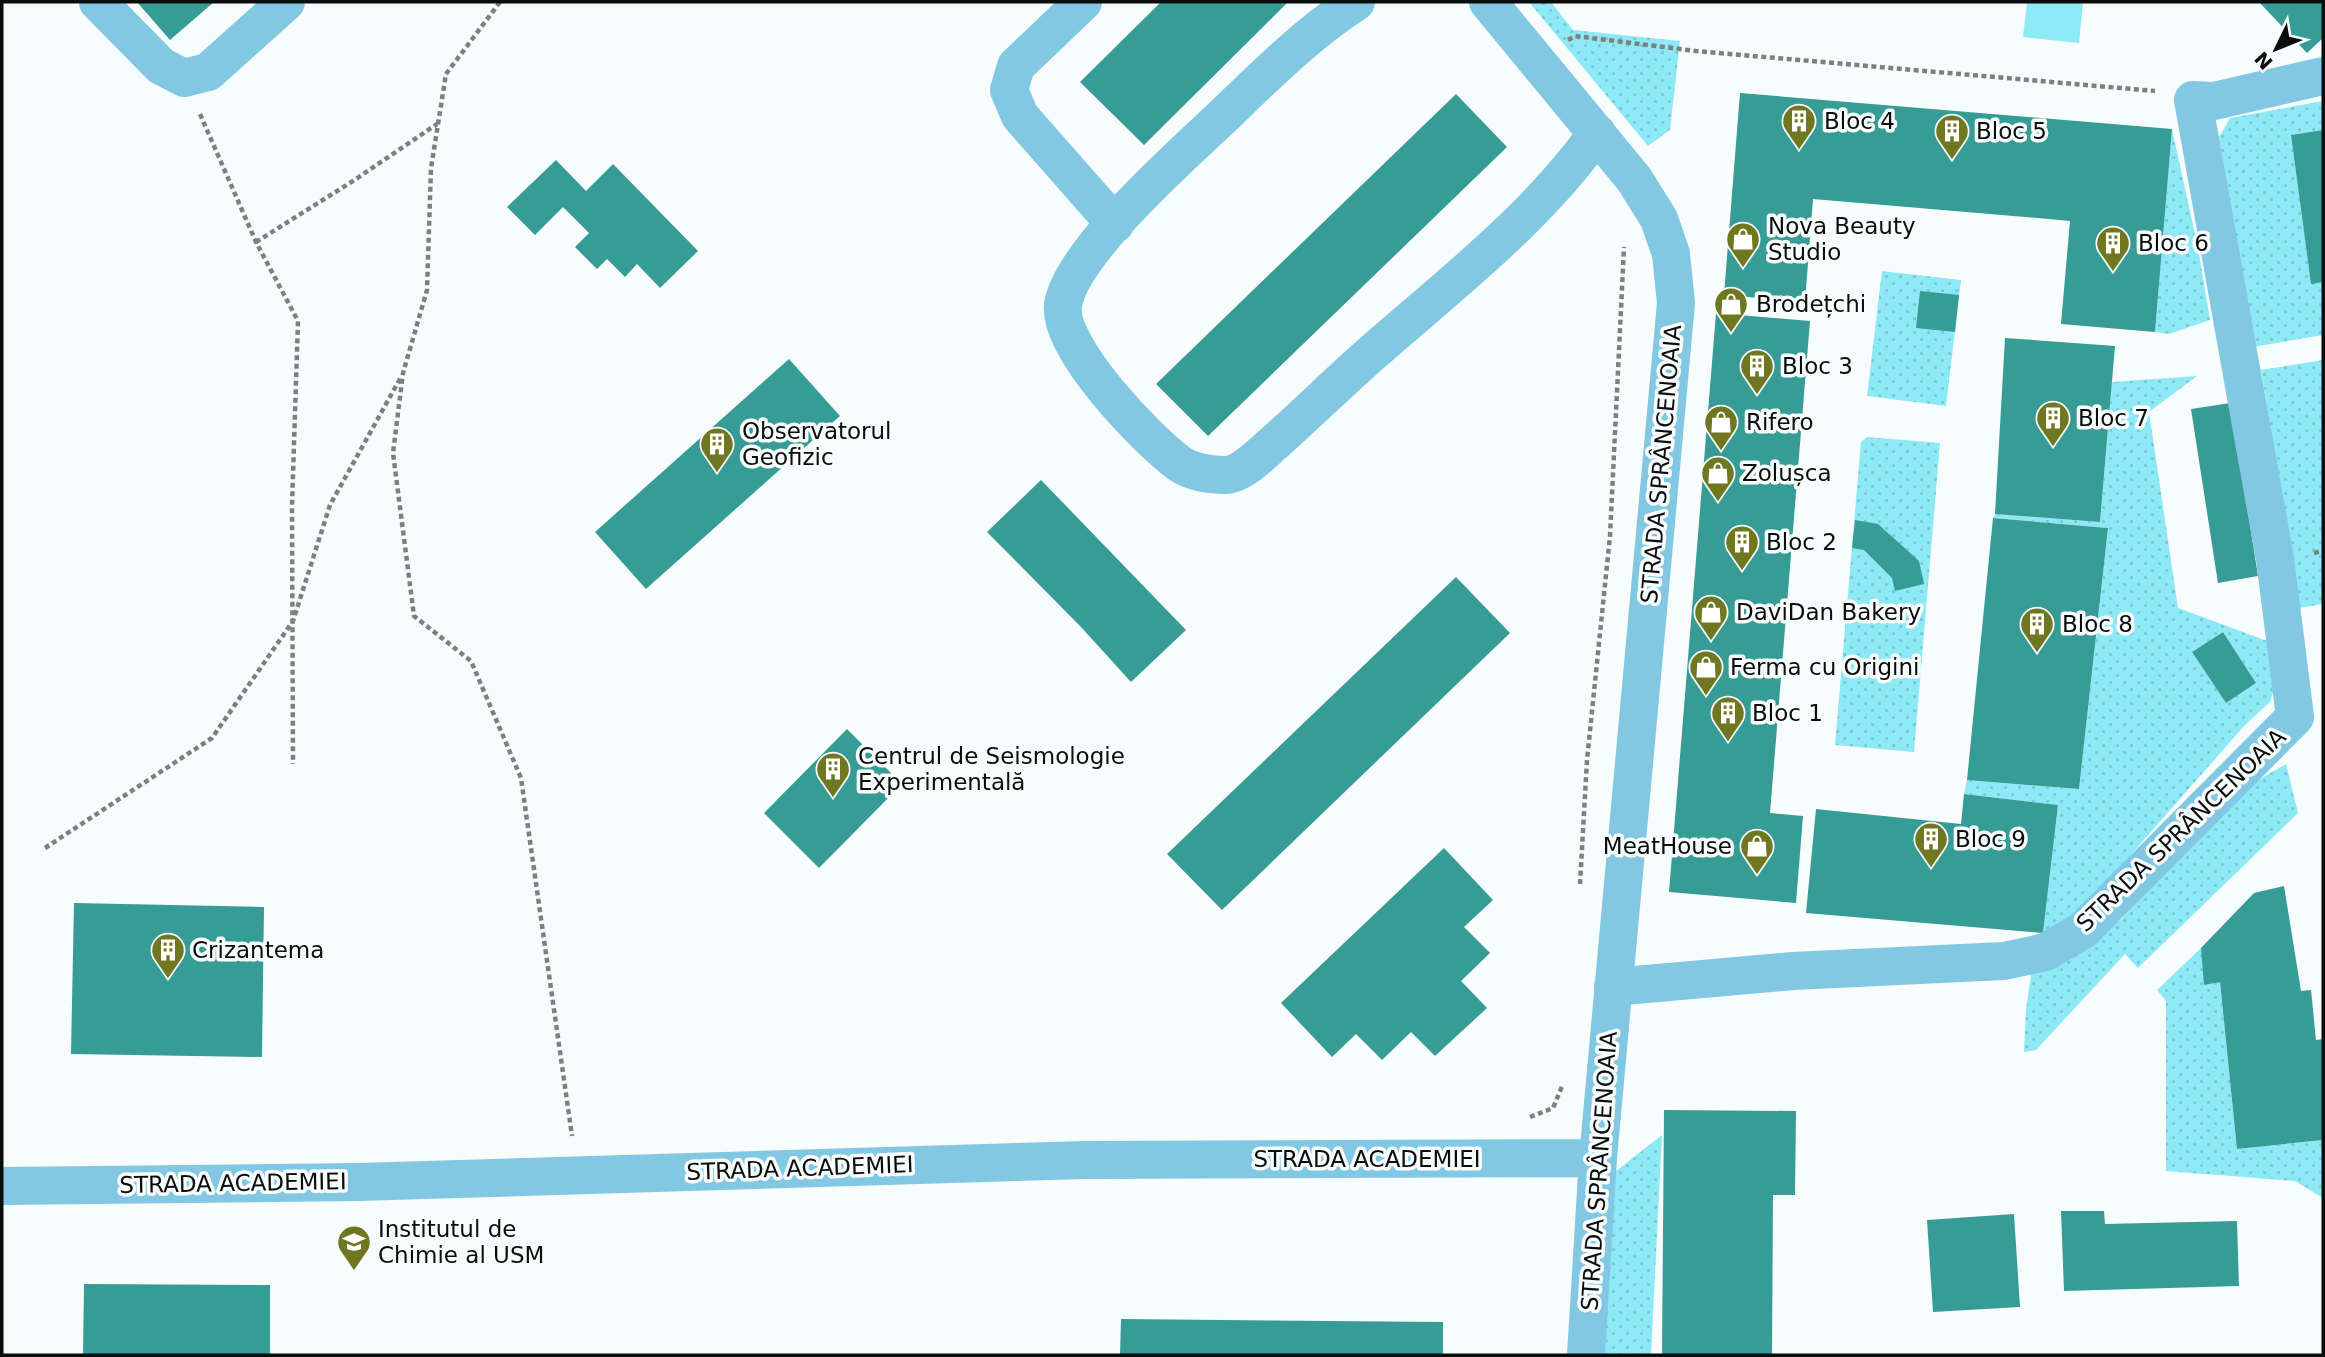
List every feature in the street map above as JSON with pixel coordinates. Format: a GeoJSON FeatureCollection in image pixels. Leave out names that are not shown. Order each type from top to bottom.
{"type":"FeatureCollection","features":[{"type":"Feature","properties":{"kind":"street"},"geometry":{"type":"LineString","coordinates":[[99,2],[161,66],[184,78],[208,72],[286,2]]}},
{"type":"Feature","properties":{"kind":"street"},"geometry":{"type":"LineString","coordinates":[[1083,2],[1016,66],[1009,90],[1020,116],[1115,224]]}},
{"type":"Feature","properties":{"kind":"street"},"geometry":{"type":"LineString","coordinates":[[1356,2],[1334,16],[1258,84],[1135,201],[1077,270],[1063,304],[1063,320],[1074,348],[1136,425],[1182,465],[1205,474],[1230,475],[1274,443],[1378,347],[1457,280],[1550,191],[1597,133]]}},
{"type":"Feature","properties":{"kind":"street","name":"STRADA SPRÂNCENOAIA"},"geometry":{"type":"LineString","coordinates":[[1488,2],[1634,179],[1659,219],[1671,254],[1676,303],[1612,987],[1586,1355]]}},
{"type":"Feature","properties":{"kind":"street","name":"STRADA SPRÂNCENOAIA"},"geometry":{"type":"LineString","coordinates":[[1612,987],[1793,971],[2004,961],[2046,952],[2083,930],[2295,717],[2275,559],[2193,100],[2214,101],[2323,76]]}},
{"type":"Feature","properties":{"kind":"street","name":"STRADA ACADEMIEI"},"geometry":{"type":"LineString","coordinates":[[2,1186],[358,1182],[1085,1160],[1598,1158]]}},
{"type":"Feature","properties":{"kind":"path"},"geometry":{"type":"LineString","coordinates":[[500,2],[446,74],[431,167],[427,290],[403,373],[393,453],[414,616],[471,662],[521,778],[572,1138]]}},
{"type":"Feature","properties":{"kind":"path"},"geometry":{"type":"LineString","coordinates":[[1565,42],[1575,36],[1696,51],[2155,91]]}},
{"type":"Feature","properties":{"kind":"path"},"geometry":{"type":"LineString","coordinates":[[184,78],[256,242],[298,321],[292,506],[293,764]]}},
{"type":"Feature","properties":{"kind":"path"},"geometry":{"type":"LineString","coordinates":[[256,242],[438,124]]}},
{"type":"Feature","properties":{"kind":"path"},"geometry":{"type":"LineString","coordinates":[[1579,895],[1587,760],[1610,536],[1624,246]]}},
{"type":"Feature","properties":{"kind":"path"},"geometry":{"type":"LineString","coordinates":[[45,848],[212,737],[293,621],[330,505],[403,373]]}},
{"type":"Feature","properties":{"kind":"path"},"geometry":{"type":"LineString","coordinates":[[1528,1118],[1553,1108],[1563,1083]]}},
{"type":"Feature","properties":{"kind":"shaded area"},"geometry":{"type":"Polygon","coordinates":[[[1529,2],[1551,2],[1573,30],[1680,41],[1670,130],[1648,146],[1529,2]]]}},
{"type":"Feature","properties":{"kind":"shaded area"},"geometry":{"type":"Polygon","coordinates":[[[2027,2],[2083,2],[2079,43],[2023,37],[2027,2]]]}},
{"type":"Feature","properties":{"kind":"shaded area"},"geometry":{"type":"Polygon","coordinates":[[[2323,101],[2323,130],[2291,135],[2311,283],[2323,282],[2323,335],[2253,347],[2219,137],[2230,118],[2323,101]]]}},
{"type":"Feature","properties":{"kind":"shaded area"},"geometry":{"type":"Polygon","coordinates":[[[2172,129],[2198,248],[2210,320],[2169,334],[2155,332],[2172,129]]]}},
{"type":"Feature","properties":{"kind":"shaded area"},"geometry":{"type":"Polygon","coordinates":[[[1882,271],[1961,280],[1946,406],[1867,396],[1882,271]]]}},
{"type":"Feature","properties":{"kind":"shaded area"},"geometry":{"type":"Polygon","coordinates":[[[2323,360],[2323,604],[2298,608],[2261,370],[2323,360]]]}},
{"type":"Feature","properties":{"kind":"shaded area"},"geometry":{"type":"Polygon","coordinates":[[[2197,376],[2149,412],[2178,608],[2270,642],[2282,663],[2270,702],[2244,726],[2077,916],[2043,933],[2058,805],[1964,794],[1967,780],[2079,789],[2108,528],[1993,518],[1995,514],[2100,522],[2112,382],[2197,376]],[[2223,632],[2192,652],[2226,703],[2256,683],[2223,632]]]}},
{"type":"Feature","properties":{"kind":"shaded area"},"geometry":{"type":"Polygon","coordinates":[[[1868,437],[1940,443],[1914,752],[1835,745],[1861,442],[1868,437]]]}},
{"type":"Feature","properties":{"kind":"shaded area"},"geometry":{"type":"Polygon","coordinates":[[[2286,764],[2298,813],[2138,968],[2125,954],[2036,1050],[2024,1052],[2032,968],[2121,920],[2229,797],[2286,764]]]}},
{"type":"Feature","properties":{"kind":"shaded area"},"geometry":{"type":"Polygon","coordinates":[[[2201,948],[2220,982],[2237,1149],[2323,1140],[2323,1198],[2295,1181],[2166,1171],[2166,1001],[2157,990],[2201,948]]]}},
{"type":"Feature","properties":{"kind":"shaded area"},"geometry":{"type":"Polygon","coordinates":[[[1662,1135],[1651,1355],[1603,1355],[1611,1175],[1662,1135]]]}},
{"type":"Feature","properties":{"kind":"building"},"geometry":{"type":"Polygon","coordinates":[[[137,2],[214,2],[170,40],[137,2]]]}},
{"type":"Feature","properties":{"kind":"building"},"geometry":{"type":"Polygon","coordinates":[[[1161,2],[1288,2],[1144,145],[1080,82],[1161,2]]]}},
{"type":"Feature","properties":{"kind":"building"},"geometry":{"type":"Polygon","coordinates":[[[2259,2],[2323,2],[2323,38],[2307,53],[2259,2]]]}},
{"type":"Feature","properties":{"kind":"building"},"geometry":{"type":"Polygon","coordinates":[[[1740,93],[2172,129],[2155,332],[2061,324],[2070,221],[2038,218],[1813,199],[1805,302],[1724,295],[1740,93]]]}},
{"type":"Feature","properties":{"kind":"building"},"geometry":{"type":"Polygon","coordinates":[[[1456,94],[1507,147],[1208,436],[1156,384],[1456,94]]]}},
{"type":"Feature","properties":{"kind":"building"},"geometry":{"type":"Polygon","coordinates":[[[2323,130],[2323,282],[2311,284],[2291,135],[2323,130]]]}},
{"type":"Feature","properties":{"kind":"building"},"geometry":{"type":"Polygon","coordinates":[[[556,160],[586,191],[613,164],[698,251],[660,288],[637,264],[625,277],[607,259],[597,269],[575,247],[589,233],[563,207],[535,235],[507,207],[556,160]]]}},
{"type":"Feature","properties":{"kind":"building"},"geometry":{"type":"Polygon","coordinates":[[[1920,291],[1959,295],[1955,332],[1916,328],[1920,291]]]}},
{"type":"Feature","properties":{"kind":"building"},"geometry":{"type":"Polygon","coordinates":[[[1716,313],[1810,321],[1770,813],[1803,816],[1796,903],[1669,892],[1716,313]]]}},
{"type":"Feature","properties":{"kind":"building","name":"Bloc 7"},"geometry":{"type":"Polygon","coordinates":[[[2005,338],[2115,346],[2100,522],[1995,514],[2005,338]]]}},
{"type":"Feature","properties":{"kind":"building","name":"Observatorul Geofizic"},"geometry":{"type":"Polygon","coordinates":[[[789,359],[840,416],[646,589],[595,532],[789,359]]]}},
{"type":"Feature","properties":{"kind":"building"},"geometry":{"type":"Polygon","coordinates":[[[2231,403],[2258,576],[2218,583],[2191,409],[2231,403]]]}},
{"type":"Feature","properties":{"kind":"building"},"geometry":{"type":"Polygon","coordinates":[[[1041,480],[1186,630],[1131,682],[987,532],[1041,480]]]}},
{"type":"Feature","properties":{"kind":"building","name":"Bloc 8"},"geometry":{"type":"Polygon","coordinates":[[[1993,518],[2108,528],[2079,789],[1967,780],[1993,518]]]}},
{"type":"Feature","properties":{"kind":"building"},"geometry":{"type":"Polygon","coordinates":[[[1855,520],[1878,524],[1919,561],[1924,584],[1895,591],[1892,578],[1864,550],[1852,548],[1855,520]]]}},
{"type":"Feature","properties":{"kind":"building"},"geometry":{"type":"Polygon","coordinates":[[[1456,577],[1510,633],[1222,910],[1167,854],[1456,577]]]}},
{"type":"Feature","properties":{"kind":"building"},"geometry":{"type":"Polygon","coordinates":[[[2223,632],[2256,683],[2226,703],[2192,652],[2223,632]]]}},
{"type":"Feature","properties":{"kind":"building","name":"Centrul de Seismologie Experimentală"},"geometry":{"type":"Polygon","coordinates":[[[847,729],[902,784],[819,868],[764,813],[847,729]]]}},
{"type":"Feature","properties":{"kind":"building","name":"Bloc 9"},"geometry":{"type":"Polygon","coordinates":[[[1964,794],[2058,805],[2043,933],[1806,913],[1816,809],[1961,824],[1964,794]]]}},
{"type":"Feature","properties":{"kind":"building"},"geometry":{"type":"Polygon","coordinates":[[[1444,848],[1493,900],[1464,927],[1490,953],[1461,981],[1487,1008],[1435,1056],[1411,1032],[1382,1060],[1356,1034],[1332,1057],[1281,1003],[1444,848]]]}},
{"type":"Feature","properties":{"kind":"building"},"geometry":{"type":"Polygon","coordinates":[[[2284,886],[2301,991],[2311,990],[2316,1040],[2323,1039],[2323,1140],[2237,1149],[2220,982],[2204,985],[2201,948],[2254,893],[2284,886]]]}},
{"type":"Feature","properties":{"kind":"building","name":"Crizantema"},"geometry":{"type":"Polygon","coordinates":[[[74,903],[264,907],[262,1057],[71,1054],[74,903]]]}},
{"type":"Feature","properties":{"kind":"building"},"geometry":{"type":"Polygon","coordinates":[[[1664,1110],[1796,1111],[1795,1195],[1773,1195],[1772,1355],[1662,1355],[1664,1110]]]}},
{"type":"Feature","properties":{"kind":"building"},"geometry":{"type":"Polygon","coordinates":[[[2061,1211],[2104,1211],[2105,1224],[2237,1221],[2239,1286],[2064,1291],[2061,1211]]]}},
{"type":"Feature","properties":{"kind":"building"},"geometry":{"type":"Polygon","coordinates":[[[2014,1214],[2020,1307],[1933,1312],[1927,1220],[2014,1214]]]}},
{"type":"Feature","properties":{"kind":"building"},"geometry":{"type":"Polygon","coordinates":[[[84,1284],[270,1285],[270,1355],[83,1355],[84,1284]]]}},
{"type":"Feature","properties":{"kind":"building"},"geometry":{"type":"Polygon","coordinates":[[[1121,1319],[1443,1322],[1443,1355],[1120,1355],[1121,1319]]]}},
{"type":"Feature","properties":{"kind":"place","name":"Bloc 4"},"geometry":{"type":"Point","coordinates":[1799,151]}},
{"type":"Feature","properties":{"kind":"place","name":"Bloc 5"},"geometry":{"type":"Point","coordinates":[1952,161]}},
{"type":"Feature","properties":{"kind":"place","name":"Nova Beauty Studio"},"geometry":{"type":"Point","coordinates":[1743,269]}},
{"type":"Feature","properties":{"kind":"place","name":"Bloc 6"},"geometry":{"type":"Point","coordinates":[2113,273]}},
{"type":"Feature","properties":{"kind":"place","name":"Brodețchi"},"geometry":{"type":"Point","coordinates":[1731,334]}},
{"type":"Feature","properties":{"kind":"place","name":"Bloc 3"},"geometry":{"type":"Point","coordinates":[1757,396]}},
{"type":"Feature","properties":{"kind":"place","name":"Bloc 7"},"geometry":{"type":"Point","coordinates":[2053,448]}},
{"type":"Feature","properties":{"kind":"place","name":"Rifero"},"geometry":{"type":"Point","coordinates":[1721,452]}},
{"type":"Feature","properties":{"kind":"place","name":"Observatorul Geofizic"},"geometry":{"type":"Point","coordinates":[717,474]}},
{"type":"Feature","properties":{"kind":"place","name":"Zolușca"},"geometry":{"type":"Point","coordinates":[1718,503]}},
{"type":"Feature","properties":{"kind":"place","name":"Bloc 2"},"geometry":{"type":"Point","coordinates":[1742,572]}},
{"type":"Feature","properties":{"kind":"place","name":"DaviDan Bakery"},"geometry":{"type":"Point","coordinates":[1711,642]}},
{"type":"Feature","properties":{"kind":"place","name":"Bloc 8"},"geometry":{"type":"Point","coordinates":[2037,654]}},
{"type":"Feature","properties":{"kind":"place","name":"Ferma cu Origini"},"geometry":{"type":"Point","coordinates":[1706,697]}},
{"type":"Feature","properties":{"kind":"place","name":"Bloc 1"},"geometry":{"type":"Point","coordinates":[1728,743]}},
{"type":"Feature","properties":{"kind":"place","name":"Centrul de Seismologie Experimentală"},"geometry":{"type":"Point","coordinates":[833,799]}},
{"type":"Feature","properties":{"kind":"place","name":"Bloc 9"},"geometry":{"type":"Point","coordinates":[1931,869]}},
{"type":"Feature","properties":{"kind":"place","name":"MeatHouse"},"geometry":{"type":"Point","coordinates":[1757,876]}},
{"type":"Feature","properties":{"kind":"place","name":"Crizantema"},"geometry":{"type":"Point","coordinates":[168,980]}},
{"type":"Feature","properties":{"kind":"place","name":"Institutul de Chimie al USM"},"geometry":{"type":"Point","coordinates":[354,1272]}}]}
